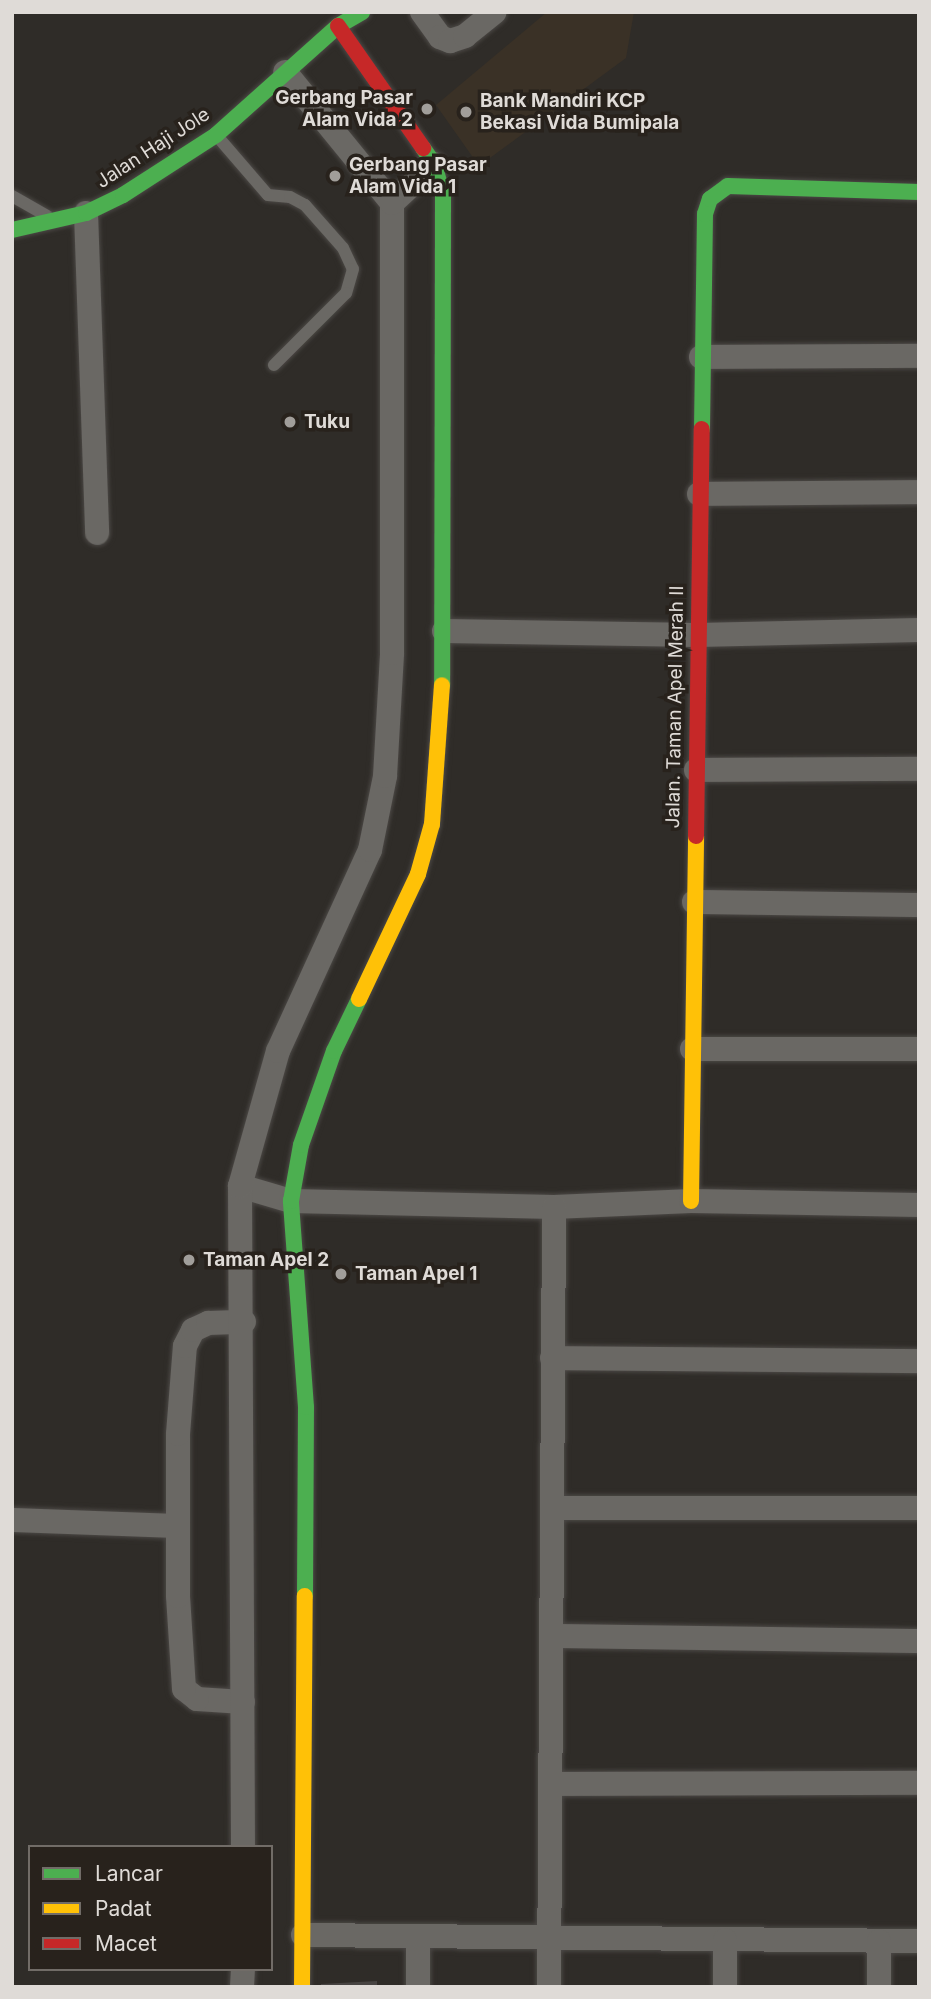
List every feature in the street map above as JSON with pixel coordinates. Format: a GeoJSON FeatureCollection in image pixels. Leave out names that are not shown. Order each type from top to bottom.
{"type":"FeatureCollection","features":[{"type":"Feature","properties":{"kind":"street","name":"Jalan Haji Jole"},"geometry":{"type":"LineString","coordinates":[[12,230],[86,213],[216,135],[338,26],[362,12]]}},
{"type":"Feature","properties":{"kind":"street"},"geometry":{"type":"LineString","coordinates":[[422,12],[440,37],[450,41],[465,36],[495,12]]}},
{"type":"Feature","properties":{"kind":"street"},"geometry":{"type":"LineString","coordinates":[[302,1987],[306,1407],[290,1202],[302,1145],[334,1051],[418,874],[432,824],[444,632],[443,196],[433,164],[338,26]]}},
{"type":"Feature","properties":{"kind":"street"},"geometry":{"type":"LineString","coordinates":[[243,1845],[244,1322],[237,1236],[240,1186],[278,1051],[370,850],[385,776],[392,653],[392,203],[285,72]]}},
{"type":"Feature","properties":{"kind":"street"},"geometry":{"type":"LineString","coordinates":[[392,203],[433,164]]}},
{"type":"Feature","properties":{"kind":"street","name":"Jalan. Taman Apel Merah II"},"geometry":{"type":"LineString","coordinates":[[691,1201],[705,214],[710,199],[728,186],[919,192]]}},
{"type":"Feature","properties":{"kind":"street"},"geometry":{"type":"LineString","coordinates":[[86,213],[97,533]]}},
{"type":"Feature","properties":{"kind":"street"},"geometry":{"type":"LineString","coordinates":[[701,357],[919,356]]}},
{"type":"Feature","properties":{"kind":"street"},"geometry":{"type":"LineString","coordinates":[[699,494],[919,492]]}},
{"type":"Feature","properties":{"kind":"street"},"geometry":{"type":"LineString","coordinates":[[444,632],[697,635],[919,630]]}},
{"type":"Feature","properties":{"kind":"street"},"geometry":{"type":"LineString","coordinates":[[696,770],[919,769]]}},
{"type":"Feature","properties":{"kind":"street"},"geometry":{"type":"LineString","coordinates":[[694,902],[919,905]]}},
{"type":"Feature","properties":{"kind":"street"},"geometry":{"type":"LineString","coordinates":[[692,1049],[919,1049]]}},
{"type":"Feature","properties":{"kind":"street"},"geometry":{"type":"LineString","coordinates":[[240,1186],[290,1202],[554,1207],[691,1201],[919,1206]]}},
{"type":"Feature","properties":{"kind":"street"},"geometry":{"type":"LineString","coordinates":[[549,1987],[553,1784],[554,1207]]}},
{"type":"Feature","properties":{"kind":"street"},"geometry":{"type":"LineString","coordinates":[[243,1702],[197,1699],[184,1689],[179,1671],[178,1526],[185,1346],[193,1330],[208,1323],[244,1322]]}},
{"type":"Feature","properties":{"kind":"street"},"geometry":{"type":"LineString","coordinates":[[552,1358],[919,1362]]}},
{"type":"Feature","properties":{"kind":"street"},"geometry":{"type":"LineString","coordinates":[[553,1508],[919,1508]]}},
{"type":"Feature","properties":{"kind":"street"},"geometry":{"type":"LineString","coordinates":[[12,1520],[178,1526]]}},
{"type":"Feature","properties":{"kind":"street"},"geometry":{"type":"LineString","coordinates":[[552,1636],[919,1641]]}},
{"type":"Feature","properties":{"kind":"street"},"geometry":{"type":"LineString","coordinates":[[553,1784],[919,1783]]}},
{"type":"Feature","properties":{"kind":"street"},"geometry":{"type":"LineString","coordinates":[[303,1935],[548,1940],[919,1941]]}},
{"type":"Feature","properties":{"kind":"street"},"geometry":{"type":"LineString","coordinates":[[418,1937],[418,1987]]}},
{"type":"Feature","properties":{"kind":"street"},"geometry":{"type":"LineString","coordinates":[[725,1987],[726,1940]]}},
{"type":"Feature","properties":{"kind":"street"},"geometry":{"type":"LineString","coordinates":[[879,1941],[879,1987]]}},
{"type":"Feature","properties":{"kind":"lane"},"geometry":{"type":"LineString","coordinates":[[216,135],[268,195],[290,197],[305,205],[343,248],[352,269],[346,293],[274,365]]}},
{"type":"Feature","properties":{"kind":"lane"},"geometry":{"type":"LineString","coordinates":[[12,196],[56,221]]}},
{"type":"Feature","properties":{"kind":"shaded area"},"geometry":{"type":"Polygon","coordinates":[[[547,12],[634,12],[626,58],[479,166],[436,105],[547,12]]]}},
{"type":"Feature","properties":{"kind":"building"},"geometry":{"type":"Polygon","coordinates":[[[377,1981],[377,1987],[321,1987],[321,1984],[377,1981]]]}},
{"type":"Feature","properties":{"kind":"traffic: fast"},"geometry":{"type":"LineString","coordinates":[[12,230],[86,213],[123,195],[216,135],[338,26],[362,12]]}},
{"type":"Feature","properties":{"kind":"traffic: fast"},"geometry":{"type":"LineString","coordinates":[[423,148],[434,164],[443,196],[442,685]]}},
{"type":"Feature","properties":{"kind":"traffic: fast"},"geometry":{"type":"LineString","coordinates":[[702,429],[705,214],[710,199],[728,186],[919,192]]}},
{"type":"Feature","properties":{"kind":"traffic: fast"},"geometry":{"type":"LineString","coordinates":[[305,1596],[306,1407],[291,1201],[301,1145],[334,1051],[359,999]]}},
{"type":"Feature","properties":{"kind":"traffic: slow"},"geometry":{"type":"LineString","coordinates":[[359,999],[418,874],[432,824],[442,685]]}},
{"type":"Feature","properties":{"kind":"traffic: slow"},"geometry":{"type":"LineString","coordinates":[[691,1201],[696,836]]}},
{"type":"Feature","properties":{"kind":"traffic: slow"},"geometry":{"type":"LineString","coordinates":[[302,1987],[305,1596]]}},
{"type":"Feature","properties":{"kind":"traffic: jam"},"geometry":{"type":"LineString","coordinates":[[338,26],[423,148]]}},
{"type":"Feature","properties":{"kind":"traffic: jam"},"geometry":{"type":"LineString","coordinates":[[696,836],[702,429]]}},
{"type":"Feature","properties":{"kind":"place","name":"Gerbang Pasar Alam Vida 2"},"geometry":{"type":"Point","coordinates":[427,109]}},
{"type":"Feature","properties":{"kind":"place","name":"Bank Mandiri KCP Bekasi Vida Bumipala"},"geometry":{"type":"Point","coordinates":[466,112]}},
{"type":"Feature","properties":{"kind":"place","name":"Gerbang Pasar Alam Vida 1"},"geometry":{"type":"Point","coordinates":[335,176]}},
{"type":"Feature","properties":{"kind":"place","name":"Tuku"},"geometry":{"type":"Point","coordinates":[290,422]}},
{"type":"Feature","properties":{"kind":"place","name":"Taman Apel 2"},"geometry":{"type":"Point","coordinates":[189,1260]}},
{"type":"Feature","properties":{"kind":"place","name":"Taman Apel 1"},"geometry":{"type":"Point","coordinates":[341,1274]}}]}
